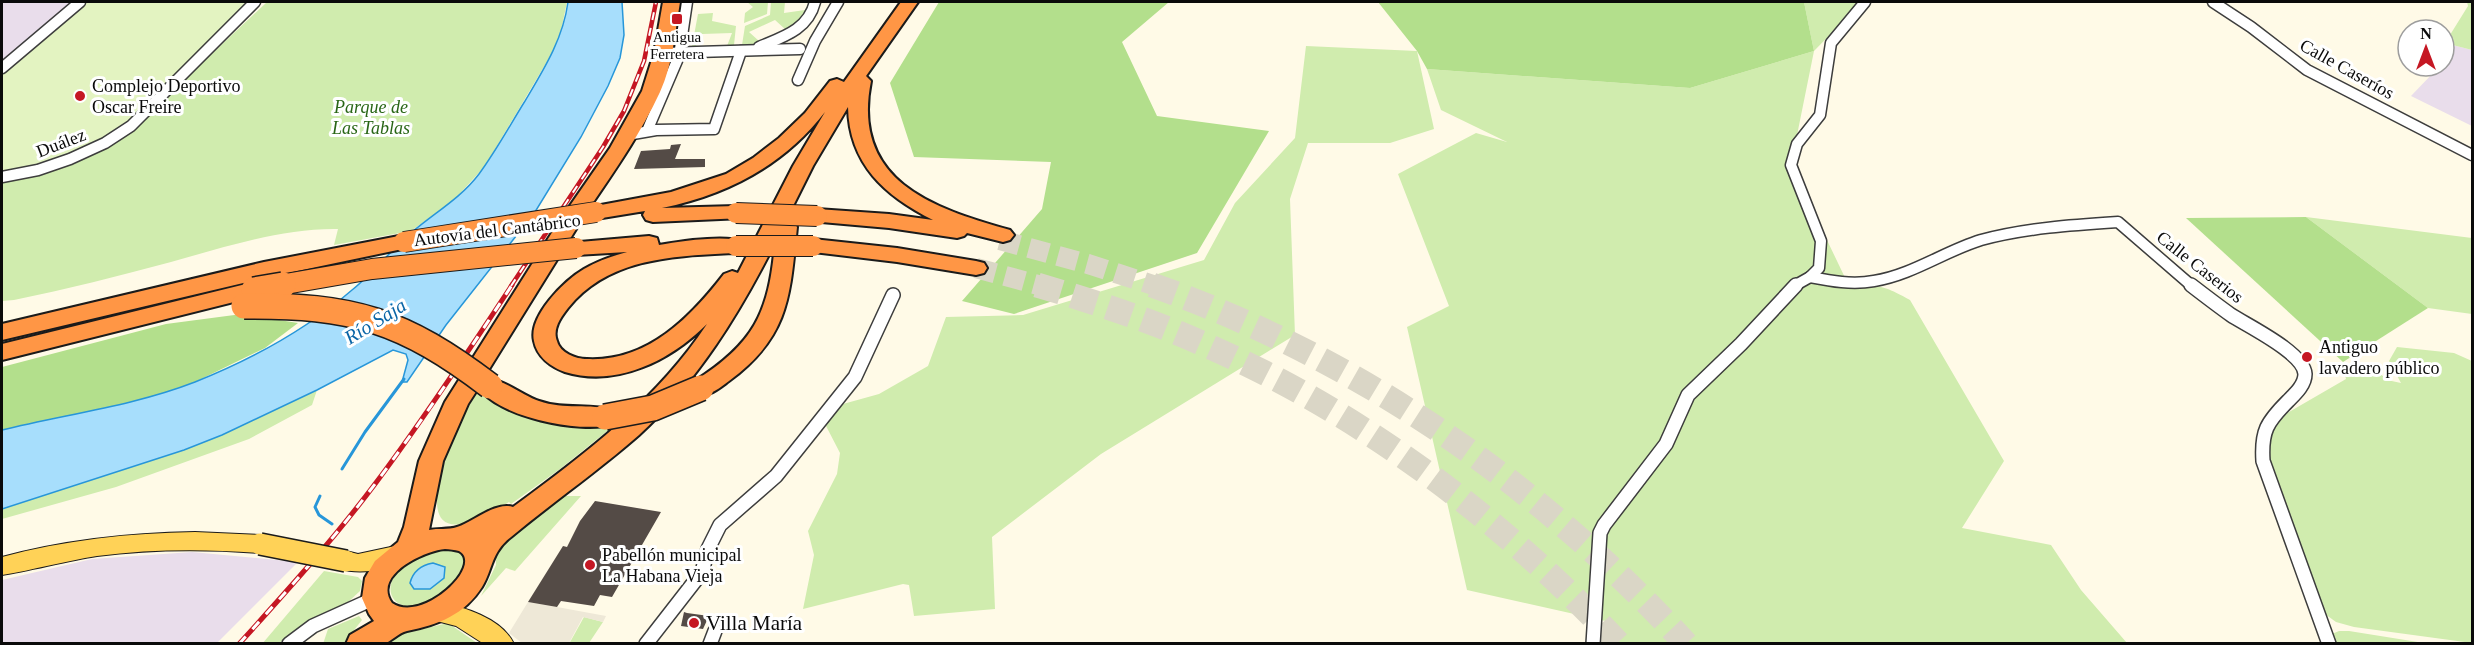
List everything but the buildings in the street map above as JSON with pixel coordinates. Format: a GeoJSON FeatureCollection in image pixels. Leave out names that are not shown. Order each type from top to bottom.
{"type":"FeatureCollection","features":[{"type":"Feature","properties":{"kind":"highway"},"geometry":{"type":"LineString","coordinates":[[404,552],[423,505],[431,461],[450,416],[481,361],[627,135],[671,52],[671,2]]}},
{"type":"Feature","properties":{"kind":"highway"},"geometry":{"type":"LineString","coordinates":[[594,215],[662,203],[691,195],[730,180],[766,160],[790,141],[813,117],[898,2]]}},
{"type":"Feature","properties":{"kind":"highway"},"geometry":{"type":"LineString","coordinates":[[903,2],[873,40],[836,104],[742,246],[701,319],[679,338],[654,354],[623,365],[584,368],[563,362],[548,348],[544,334],[556,306],[574,288],[600,270],[621,261],[654,252],[742,246],[813,246],[897,255],[976,268]]}},
{"type":"Feature","properties":{"kind":"highway"},"geometry":{"type":"LineString","coordinates":[[2,354],[199,312],[249,298],[325,308],[383,321],[434,344],[490,386],[514,401],[542,413],[571,418],[605,417],[653,408],[701,388],[731,366],[755,344],[775,309],[782,279],[787,226],[815,149],[836,104],[878,45],[913,2]]}},
{"type":"Feature","properties":{"kind":"highway","name":"Autovía del Cantábrico"},"geometry":{"type":"LineString","coordinates":[[2,332],[264,270],[404,242],[594,215],[736,213],[817,216],[919,225],[1001,238],[955,221],[913,200],[885,177],[868,156],[862,144],[858,132],[856,106],[862,81],[886,40],[913,2]]}},
{"type":"Feature","properties":{"kind":"highway"},"geometry":{"type":"LineString","coordinates":[[383,601],[423,617],[437,612],[465,593],[476,575],[478,558],[499,531],[595,458],[658,401],[683,373],[721,322],[740,291],[803,166],[815,149]]}},
{"type":"Feature","properties":{"kind":"highway","name":"Autovía del Cantábrico"},"geometry":{"type":"LineString","coordinates":[[249,298],[392,267],[576,248],[656,243],[742,246]]}},
{"type":"Feature","properties":{"kind":"highway"},"geometry":{"type":"LineString","coordinates":[[361,642],[383,601],[385,569],[404,552],[429,540],[451,539],[493,523],[579,461],[645,402],[712,325],[725,304],[742,246]]}},
{"type":"Feature","properties":{"kind":"highway"},"geometry":{"type":"LineString","coordinates":[[2,322],[264,270]]}},
{"type":"Feature","properties":{"kind":"highway"},"geometry":{"type":"LineString","coordinates":[[423,505],[428,523],[451,539],[471,546],[478,558]]}},
{"type":"Feature","properties":{"kind":"main road"},"geometry":{"type":"LineString","coordinates":[[2,566],[75,551],[136,543],[189,540],[260,544],[352,562],[404,552]]}},
{"type":"Feature","properties":{"kind":"main road"},"geometry":{"type":"LineString","coordinates":[[352,562],[383,601]]}},
{"type":"Feature","properties":{"kind":"main road"},"geometry":{"type":"LineString","coordinates":[[465,593],[477,623]]}},
{"type":"Feature","properties":{"kind":"main road"},"geometry":{"type":"LineString","coordinates":[[437,612],[454,614],[477,623],[502,644]]}},
{"type":"Feature","properties":{"kind":"street"},"geometry":{"type":"LineString","coordinates":[[2,68],[80,2]]}},
{"type":"Feature","properties":{"kind":"street","name":"Duález"},"geometry":{"type":"LineString","coordinates":[[2,177],[38,170],[70,159],[120,134],[140,118],[255,2]]}},
{"type":"Feature","properties":{"kind":"street"},"geometry":{"type":"LineString","coordinates":[[647,131],[667,87],[671,52],[687,2]]}},
{"type":"Feature","properties":{"kind":"street"},"geometry":{"type":"LineString","coordinates":[[627,135],[647,131],[714,129],[747,50],[801,28],[814,11],[815,2]]}},
{"type":"Feature","properties":{"kind":"street"},"geometry":{"type":"LineString","coordinates":[[798,80],[815,41],[838,2]]}},
{"type":"Feature","properties":{"kind":"street"},"geometry":{"type":"LineString","coordinates":[[1593,644],[1600,533],[1609,517],[1666,444],[1688,395],[1698,383],[1741,344],[1794,286],[1810,277],[1819,268],[1821,241],[1791,165],[1797,144],[1820,115],[1831,43],[1865,2]]}},
{"type":"Feature","properties":{"kind":"street","name":"Calle Caseríos"},"geometry":{"type":"LineString","coordinates":[[2213,2],[2251,27],[2307,70],[2472,155]]}},
{"type":"Feature","properties":{"kind":"street"},"geometry":{"type":"LineString","coordinates":[[671,52],[800,49]]}},
{"type":"Feature","properties":{"kind":"street","name":"Calle Caserios"},"geometry":{"type":"LineString","coordinates":[[1810,277],[1835,283],[1876,282],[1896,277],[1974,244],[2030,231],[2118,222],[2200,295],[2277,343],[2303,367],[2305,375],[2302,383],[2269,421],[2261,443],[2263,461],[2329,644]]}},
{"type":"Feature","properties":{"kind":"street"},"geometry":{"type":"LineString","coordinates":[[646,644],[702,572],[708,549],[720,525],[776,476],[855,377],[892,295]]}},
{"type":"Feature","properties":{"kind":"street"},"geometry":{"type":"LineString","coordinates":[[289,644],[313,626],[383,601]]}},
{"type":"Feature","properties":{"kind":"shaded area"},"geometry":{"type":"Polygon","coordinates":[[[2,2],[72,2],[2,61],[2,2]]]}},
{"type":"Feature","properties":{"kind":"shaded area"},"geometry":{"type":"Polygon","coordinates":[[[2456,46],[2472,50],[2472,126],[2411,96],[2428,78],[2456,78],[2456,46]]]}},
{"type":"Feature","properties":{"kind":"shaded area"},"geometry":{"type":"Polygon","coordinates":[[[192,552],[298,562],[217,643],[2,643],[2,580],[92,559],[192,552]]]}},
{"type":"Feature","properties":{"kind":"shaded area"},"geometry":{"type":"Polygon","coordinates":[[[528,602],[606,616],[603,622],[583,617],[569,643],[522,643],[509,633],[528,602]]]}},
{"type":"Feature","properties":{"kind":"green space","name":"Complejo Deportivo Oscar Freire"},"geometry":{"type":"Polygon","coordinates":[[[86,2],[253,2],[135,119],[102,141],[69,158],[2,175],[2,74],[86,2]]]}},
{"type":"Feature","properties":{"kind":"green space","name":"Parque de Las Tablas"},"geometry":{"type":"Polygon","coordinates":[[[267,2],[567,2],[555,48],[485,166],[454,200],[411,231],[334,245],[338,229],[275,235],[93,282],[2,301],[2,179],[135,126],[267,2]]]}},
{"type":"Feature","properties":{"kind":"green space"},"geometry":{"type":"Polygon","coordinates":[[[747,2],[768,2],[767,14],[744,23],[745,13],[753,7],[747,2]]]}},
{"type":"Feature","properties":{"kind":"green space"},"geometry":{"type":"Polygon","coordinates":[[[771,2],[785,2],[784,13],[805,10],[808,5],[801,20],[790,28],[786,30],[775,20],[749,32],[759,41],[768,38],[752,45],[742,45],[745,26],[770,15],[771,2]]]}},
{"type":"Feature","properties":{"kind":"green space"},"geometry":{"type":"Polygon","coordinates":[[[939,2],[1169,2],[1122,42],[1157,116],[1269,131],[1197,253],[1014,314],[962,301],[1042,209],[1051,162],[914,157],[890,83],[939,2]]]}},
{"type":"Feature","properties":{"kind":"green space"},"geometry":{"type":"Polygon","coordinates":[[[1378,2],[1804,2],[1814,51],[1690,88],[1427,69],[1417,51],[1378,2]]]}},
{"type":"Feature","properties":{"kind":"green space"},"geometry":{"type":"Polygon","coordinates":[[[1804,2],[1862,2],[1814,51],[1804,2]]]}},
{"type":"Feature","properties":{"kind":"green space"},"geometry":{"type":"Polygon","coordinates":[[[2467,2],[2472,2],[2472,50],[2456,46],[2456,25],[2468,6],[2467,2]]]}},
{"type":"Feature","properties":{"kind":"green space"},"geometry":{"type":"Polygon","coordinates":[[[713,13],[712,21],[736,26],[734,45],[727,46],[732,33],[702,34],[696,46],[692,46],[698,14],[713,13]]]}},
{"type":"Feature","properties":{"kind":"green space"},"geometry":{"type":"Polygon","coordinates":[[[1306,46],[1417,51],[1434,129],[1390,143],[1308,143],[1290,199],[1295,335],[1101,454],[992,537],[995,609],[914,616],[909,585],[903,584],[803,609],[814,555],[808,531],[837,474],[840,453],[825,424],[843,404],[879,394],[928,366],[946,317],[1023,315],[1204,260],[1235,203],[1295,138],[1306,46]]]}},
{"type":"Feature","properties":{"kind":"green space"},"geometry":{"type":"Polygon","coordinates":[[[1814,51],[1791,165],[1849,286],[1881,287],[1910,300],[2004,461],[1962,528],[2051,545],[2081,590],[2127,643],[1607,643],[1610,622],[1467,590],[1407,327],[1449,306],[1398,174],[1476,133],[1507,142],[1441,110],[1427,69],[1690,88],[1814,51]]]}},
{"type":"Feature","properties":{"kind":"green space"},"geometry":{"type":"Polygon","coordinates":[[[2306,217],[2472,238],[2472,314],[2428,308],[2306,217]]]}},
{"type":"Feature","properties":{"kind":"green space"},"geometry":{"type":"Polygon","coordinates":[[[2306,217],[2428,308],[2343,362],[2186,218],[2306,217]]]}},
{"type":"Feature","properties":{"kind":"green space"},"geometry":{"type":"Polygon","coordinates":[[[242,314],[298,323],[265,348],[197,381],[103,418],[2,440],[2,367],[166,324],[242,314]]]}},
{"type":"Feature","properties":{"kind":"green space"},"geometry":{"type":"Polygon","coordinates":[[[2397,347],[2454,353],[2472,361],[2472,643],[2354,627],[2336,622],[2325,614],[2266,460],[2266,443],[2277,419],[2346,379],[2344,371],[2370,364],[2387,380],[2401,383],[2389,361],[2397,347]]]}},
{"type":"Feature","properties":{"kind":"green space"},"geometry":{"type":"Polygon","coordinates":[[[477,387],[509,409],[525,416],[577,425],[616,424],[560,469],[511,504],[509,502],[472,521],[449,524],[439,513],[437,493],[443,466],[477,387]]]}},
{"type":"Feature","properties":{"kind":"green space"},"geometry":{"type":"Polygon","coordinates":[[[317,390],[312,405],[249,439],[116,487],[2,519],[2,509],[184,450],[222,435],[317,390]]]}},
{"type":"Feature","properties":{"kind":"green space"},"geometry":{"type":"Polygon","coordinates":[[[564,496],[581,496],[515,571],[506,568],[481,596],[496,565],[496,550],[532,518],[564,496]]]}},
{"type":"Feature","properties":{"kind":"green space"},"geometry":{"type":"Polygon","coordinates":[[[450,547],[465,555],[468,570],[443,599],[435,604],[411,607],[400,604],[394,599],[391,591],[392,582],[403,564],[418,554],[450,547]]]}},
{"type":"Feature","properties":{"kind":"green space"},"geometry":{"type":"Polygon","coordinates":[[[324,571],[358,577],[362,581],[360,591],[347,603],[308,622],[279,643],[262,644],[324,571]]]}},
{"type":"Feature","properties":{"kind":"green space"},"geometry":{"type":"Polygon","coordinates":[[[359,616],[362,620],[344,643],[323,644],[328,629],[359,616]]]}},
{"type":"Feature","properties":{"kind":"green space"},"geometry":{"type":"Polygon","coordinates":[[[584,617],[603,622],[589,643],[569,644],[584,617]]]}},
{"type":"Feature","properties":{"kind":"green space"},"geometry":{"type":"Polygon","coordinates":[[[448,623],[477,643],[374,644],[396,632],[414,631],[448,623]]]}},
{"type":"Feature","properties":{"kind":"green space"},"geometry":{"type":"Polygon","coordinates":[[[2339,631],[2424,643],[2333,643],[2332,634],[2339,631]]]}},
{"type":"Feature","properties":{"kind":"water","name":"Río Saja"},"geometry":{"type":"Polygon","coordinates":[[[568,2],[622,2],[624,35],[620,58],[581,137],[535,212],[446,325],[407,382],[402,382],[408,360],[406,354],[393,350],[317,390],[222,435],[184,450],[2,509],[2,430],[124,404],[172,390],[257,354],[335,304],[411,233],[464,191],[491,156],[546,65],[562,29],[568,2]]]}},
{"type":"Feature","properties":{"kind":"water"},"geometry":{"type":"Polygon","coordinates":[[[433,563],[445,567],[444,578],[430,589],[414,589],[410,583],[413,575],[425,565],[433,563]]]}},
{"type":"Feature","properties":{"kind":"waterway"},"geometry":{"type":"LineString","coordinates":[[342,469],[365,432],[404,379]]}},
{"type":"Feature","properties":{"kind":"waterway"},"geometry":{"type":"LineString","coordinates":[[320,496],[315,507],[319,515],[332,524]]}},
{"type":"Feature","properties":{"kind":"tunnel"},"geometry":{"type":"LineString","coordinates":[[1000,240],[1088,264],[1156,286]]}},
{"type":"Feature","properties":{"kind":"tunnel"},"geometry":{"type":"LineString","coordinates":[[976,268],[1042,286]]}},
{"type":"Feature","properties":{"kind":"tunnel"},"geometry":{"type":"LineString","coordinates":[[1037,285],[1124,312],[1166,328],[1265,373],[1321,404],[1428,474],[1479,514],[1528,555],[1619,644]]}},
{"type":"Feature","properties":{"kind":"tunnel"},"geometry":{"type":"LineString","coordinates":[[1152,285],[1228,315],[1301,349],[1372,388],[1441,432],[1507,479],[1570,531],[1630,586],[1686,644]]}},
{"type":"Feature","properties":{"kind":"railway"},"geometry":{"type":"LineString","coordinates":[[511,286],[603,147],[624,111],[644,61],[656,2]]}},
{"type":"Feature","properties":{"kind":"railway"},"geometry":{"type":"LineString","coordinates":[[239,644],[326,546],[375,484],[428,411],[512,285]]}},
{"type":"Feature","properties":{"kind":"place","name":"Antigua Ferretera"},"geometry":{"type":"Point","coordinates":[677,19]}},
{"type":"Feature","properties":{"kind":"place","name":"Complejo Deportivo Oscar Freire"},"geometry":{"type":"Point","coordinates":[80,96]}},
{"type":"Feature","properties":{"kind":"place","name":"Antiguo lavadero público"},"geometry":{"type":"Point","coordinates":[2307,357]}},
{"type":"Feature","properties":{"kind":"place","name":"Pabellón municipal La Habana Vieja"},"geometry":{"type":"Point","coordinates":[590,565]}},
{"type":"Feature","properties":{"kind":"place","name":"Villa María"},"geometry":{"type":"Point","coordinates":[694,623]}}]}
